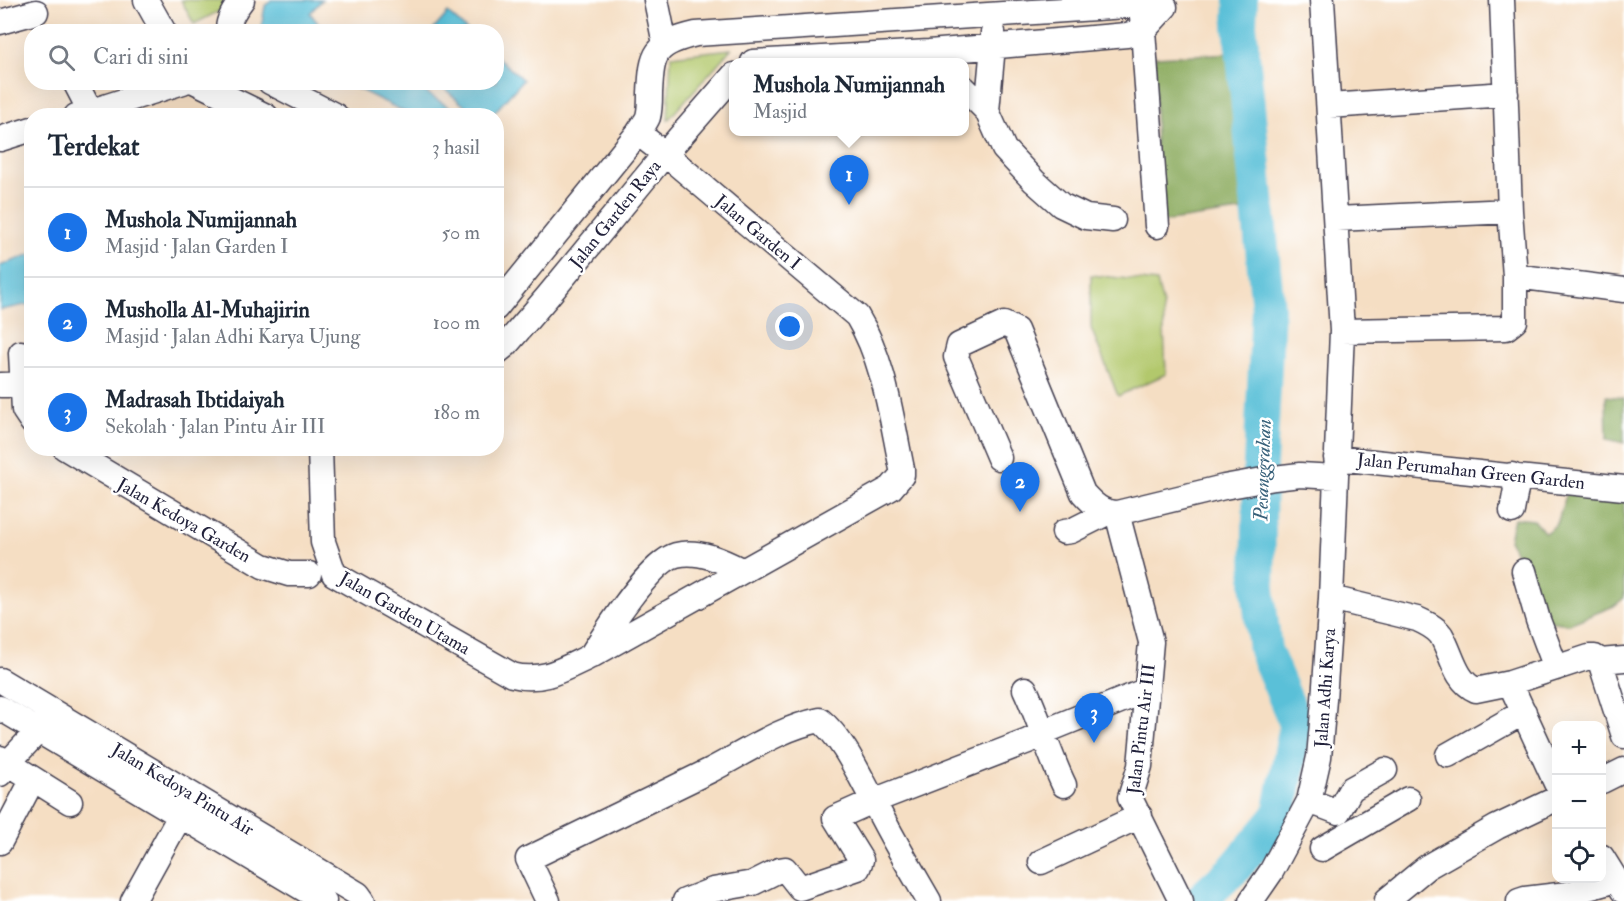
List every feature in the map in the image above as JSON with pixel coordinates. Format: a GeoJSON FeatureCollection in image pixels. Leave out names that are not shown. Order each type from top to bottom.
{"type":"FeatureCollection","features":[{"type":"Feature","properties":{"kind":"street"},"geometry":{"type":"LineString","coordinates":[[146,0],[160,24]]}},
{"type":"Feature","properties":{"kind":"street"},"geometry":{"type":"LineString","coordinates":[[229,24],[232,14],[242,0]]}},
{"type":"Feature","properties":{"kind":"street"},"geometry":{"type":"LineString","coordinates":[[656,0],[665,44],[696,34],[751,32],[992,8],[1165,4]]}},
{"type":"Feature","properties":{"kind":"street","name":"Jalan Perumahan Green Garden"},"geometry":{"type":"LineString","coordinates":[[1322,0],[1342,331],[1335,468],[1512,475],[1624,488]]}},
{"type":"Feature","properties":{"kind":"street"},"geometry":{"type":"LineString","coordinates":[[1342,331],[1506,328],[1513,324],[1516,318],[1502,0]]}},
{"type":"Feature","properties":{"kind":"street"},"geometry":{"type":"LineString","coordinates":[[898,58],[934,57],[993,46],[1127,35],[1144,30],[1165,4]]}},
{"type":"Feature","properties":{"kind":"street"},"geometry":{"type":"LineString","coordinates":[[1141,5],[1157,226]]}},
{"type":"Feature","properties":{"kind":"street"},"geometry":{"type":"LineString","coordinates":[[987,111],[993,46],[992,8]]}},
{"type":"Feature","properties":{"kind":"street"},"geometry":{"type":"LineString","coordinates":[[0,22],[38,14]]}},
{"type":"Feature","properties":{"kind":"street"},"geometry":{"type":"LineString","coordinates":[[751,32],[754,58]]}},
{"type":"Feature","properties":{"kind":"street","name":"Jalan Garden Raya"},"geometry":{"type":"LineString","coordinates":[[504,298],[638,133],[648,117],[652,66],[657,52],[665,44]]}},
{"type":"Feature","properties":{"kind":"street","name":"Jalan Garden Raya"},"geometry":{"type":"LineString","coordinates":[[504,347],[729,81]]}},
{"type":"Feature","properties":{"kind":"street"},"geometry":{"type":"LineString","coordinates":[[77,90],[82,108]]}},
{"type":"Feature","properties":{"kind":"street"},"geometry":{"type":"LineString","coordinates":[[99,108],[157,90]]}},
{"type":"Feature","properties":{"kind":"street"},"geometry":{"type":"LineString","coordinates":[[212,90],[250,108]]}},
{"type":"Feature","properties":{"kind":"street"},"geometry":{"type":"LineString","coordinates":[[286,90],[320,108]]}},
{"type":"Feature","properties":{"kind":"street"},"geometry":{"type":"LineString","coordinates":[[969,93],[987,111],[1004,149],[1060,205],[1086,217],[1113,220]]}},
{"type":"Feature","properties":{"kind":"street"},"geometry":{"type":"LineString","coordinates":[[1329,106],[1506,94]]}},
{"type":"Feature","properties":{"kind":"street"},"geometry":{"type":"LineString","coordinates":[[0,139],[24,132]]}},
{"type":"Feature","properties":{"kind":"street","name":"Jalan Garden I"},"geometry":{"type":"LineString","coordinates":[[638,133],[838,298],[857,316],[870,337]]}},
{"type":"Feature","properties":{"kind":"street"},"geometry":{"type":"LineString","coordinates":[[1336,219],[1510,211]]}},
{"type":"Feature","properties":{"kind":"street"},"geometry":{"type":"LineString","coordinates":[[522,276],[548,296]]}},
{"type":"Feature","properties":{"kind":"street"},"geometry":{"type":"LineString","coordinates":[[1515,276],[1624,290]]}},
{"type":"Feature","properties":{"kind":"street"},"geometry":{"type":"LineString","coordinates":[[999,458],[956,357],[959,345],[1004,324],[1016,330],[1083,493],[1093,504],[1112,513]]}},
{"type":"Feature","properties":{"kind":"street","name":"Jalan Garden Utama"},"geometry":{"type":"LineString","coordinates":[[320,456],[323,543],[334,574],[512,675],[525,678],[546,677],[591,656],[891,488],[902,475],[902,468],[878,357],[870,337]]}},
{"type":"Feature","properties":{"kind":"street"},"geometry":{"type":"LineString","coordinates":[[18,353],[18,384],[24,410]]}},
{"type":"Feature","properties":{"kind":"street","name":"Jalan Kedoya Garden"},"geometry":{"type":"LineString","coordinates":[[82,456],[262,566],[289,574],[309,574]]}},
{"type":"Feature","properties":{"kind":"street"},"geometry":{"type":"LineString","coordinates":[[1064,532],[1112,513],[1245,483],[1335,468]]}},
{"type":"Feature","properties":{"kind":"street","name":"Jalan Adhi Karya"},"geometry":{"type":"LineString","coordinates":[[1251,901],[1271,872],[1309,801],[1320,757],[1331,598],[1335,468]]}},
{"type":"Feature","properties":{"kind":"street"},"geometry":{"type":"LineString","coordinates":[[1512,475],[1516,489],[1512,511]]}},
{"type":"Feature","properties":{"kind":"street","name":"Jalan Pintu Air III"},"geometry":{"type":"LineString","coordinates":[[1112,513],[1151,642],[1140,766],[1130,798],[1181,901]]}},
{"type":"Feature","properties":{"kind":"street"},"geometry":{"type":"LineString","coordinates":[[591,656],[614,618],[634,592],[664,561],[682,554],[703,555],[723,561],[742,572]]}},
{"type":"Feature","properties":{"kind":"street"},"geometry":{"type":"LineString","coordinates":[[1524,570],[1538,620],[1556,668]]}},
{"type":"Feature","properties":{"kind":"street"},"geometry":{"type":"LineString","coordinates":[[1331,598],[1418,619],[1430,625],[1440,634],[1464,682],[1476,690],[1510,683],[1592,657],[1600,661],[1624,659]]}},
{"type":"Feature","properties":{"kind":"street"},"geometry":{"type":"LineString","coordinates":[[1600,661],[1624,736]]}},
{"type":"Feature","properties":{"kind":"street","name":"Jalan Kedoya Pintu Air"},"geometry":{"type":"LineString","coordinates":[[0,680],[358,894],[363,901]]}},
{"type":"Feature","properties":{"kind":"street"},"geometry":{"type":"LineString","coordinates":[[1510,683],[1553,775]]}},
{"type":"Feature","properties":{"kind":"street"},"geometry":{"type":"LineString","coordinates":[[1025,689],[1044,733],[1048,751],[1064,785]]}},
{"type":"Feature","properties":{"kind":"street"},"geometry":{"type":"LineString","coordinates":[[685,901],[713,891],[753,883],[779,870],[785,869],[800,888],[858,868],[861,860],[835,819],[873,801],[1028,741],[1147,690]]}},
{"type":"Feature","properties":{"kind":"street","name":"Jalan Kedoya Pintu Air"},"geometry":{"type":"LineString","coordinates":[[0,708],[324,901]]}},
{"type":"Feature","properties":{"kind":"street"},"geometry":{"type":"LineString","coordinates":[[51,710],[38,731],[3,765],[33,779],[70,802]]}},
{"type":"Feature","properties":{"kind":"street"},"geometry":{"type":"LineString","coordinates":[[1448,755],[1524,712]]}},
{"type":"Feature","properties":{"kind":"street"},"geometry":{"type":"LineString","coordinates":[[548,901],[528,859],[783,732],[819,720],[827,726],[862,777],[929,901]]}},
{"type":"Feature","properties":{"kind":"street"},"geometry":{"type":"LineString","coordinates":[[1338,812],[1351,789],[1385,770]]}},
{"type":"Feature","properties":{"kind":"street"},"geometry":{"type":"LineString","coordinates":[[1606,779],[1624,770]]}},
{"type":"Feature","properties":{"kind":"street"},"geometry":{"type":"LineString","coordinates":[[0,842],[33,779]]}},
{"type":"Feature","properties":{"kind":"street"},"geometry":{"type":"LineString","coordinates":[[1322,849],[1408,799]]}},
{"type":"Feature","properties":{"kind":"street"},"geometry":{"type":"LineString","coordinates":[[1309,801],[1338,812],[1349,833]]}},
{"type":"Feature","properties":{"kind":"street"},"geometry":{"type":"LineString","coordinates":[[1387,900],[1427,867],[1497,827],[1552,801]]}},
{"type":"Feature","properties":{"kind":"street","name":"Jalan Kedoya Pintu Air"},"geometry":{"type":"LineString","coordinates":[[133,901],[180,816]]}},
{"type":"Feature","properties":{"kind":"street"},"geometry":{"type":"LineString","coordinates":[[1041,862],[1140,816]]}},
{"type":"Feature","properties":{"kind":"street"},"geometry":{"type":"LineString","coordinates":[[1519,901],[1525,898],[1620,887],[1606,864]]}},
{"type":"Feature","properties":{"kind":"green space"},"geometry":{"type":"Polygon","coordinates":[[[181,0],[238,0],[239,1],[194,24],[181,0]]]}},
{"type":"Feature","properties":{"kind":"green space"},"geometry":{"type":"Polygon","coordinates":[[[731,49],[668,120],[671,56],[731,49]]]}},
{"type":"Feature","properties":{"kind":"green space"},"geometry":{"type":"Polygon","coordinates":[[[1232,53],[1247,210],[1156,223],[1155,57],[1232,53]]]}},
{"type":"Feature","properties":{"kind":"green space"},"geometry":{"type":"Polygon","coordinates":[[[1091,275],[1157,282],[1163,305],[1166,374],[1118,396],[1091,328],[1091,275]]]}},
{"type":"Feature","properties":{"kind":"green space"},"geometry":{"type":"Polygon","coordinates":[[[1606,396],[1624,398],[1624,443],[1607,439],[1606,396]]]}},
{"type":"Feature","properties":{"kind":"green space"},"geometry":{"type":"Polygon","coordinates":[[[1568,489],[1624,495],[1624,598],[1614,606],[1569,624],[1533,619],[1531,581],[1509,540],[1514,518],[1534,520],[1545,533],[1557,524],[1568,489]]]}},
{"type":"Feature","properties":{"kind":"water"},"geometry":{"type":"Polygon","coordinates":[[[271,0],[322,0],[310,13],[319,24],[262,24],[265,6],[271,0]]]}},
{"type":"Feature","properties":{"kind":"water"},"geometry":{"type":"Polygon","coordinates":[[[448,13],[460,24],[438,24],[448,13]]]}},
{"type":"Feature","properties":{"kind":"water"},"geometry":{"type":"Polygon","coordinates":[[[504,63],[523,80],[498,108],[467,108],[446,90],[504,90],[504,63]]]}},
{"type":"Feature","properties":{"kind":"water"},"geometry":{"type":"Polygon","coordinates":[[[360,90],[422,90],[449,108],[397,108],[360,90]]]}},
{"type":"Feature","properties":{"kind":"water"},"geometry":{"type":"Polygon","coordinates":[[[24,257],[24,305],[0,310],[0,266],[24,257]]]}},
{"type":"Feature","properties":{"kind":"waterway","name":"Pesanggrahan"},"geometry":{"type":"LineString","coordinates":[[1199,901],[1234,869],[1279,815],[1296,724],[1265,650],[1258,590],[1260,464],[1268,309],[1240,25],[1241,0]]}},
{"type":"Feature","properties":{"kind":"place","name":"Mushola Numijannah"},"geometry":{"type":"Point","coordinates":[849,205]}},
{"type":"Feature","properties":{"kind":"place","name":"Musholla Al-Muhajirin"},"geometry":{"type":"Point","coordinates":[1020,512]}},
{"type":"Feature","properties":{"kind":"place","name":"Madrasah Ibtidaiyah"},"geometry":{"type":"Point","coordinates":[1094,743]}}]}
